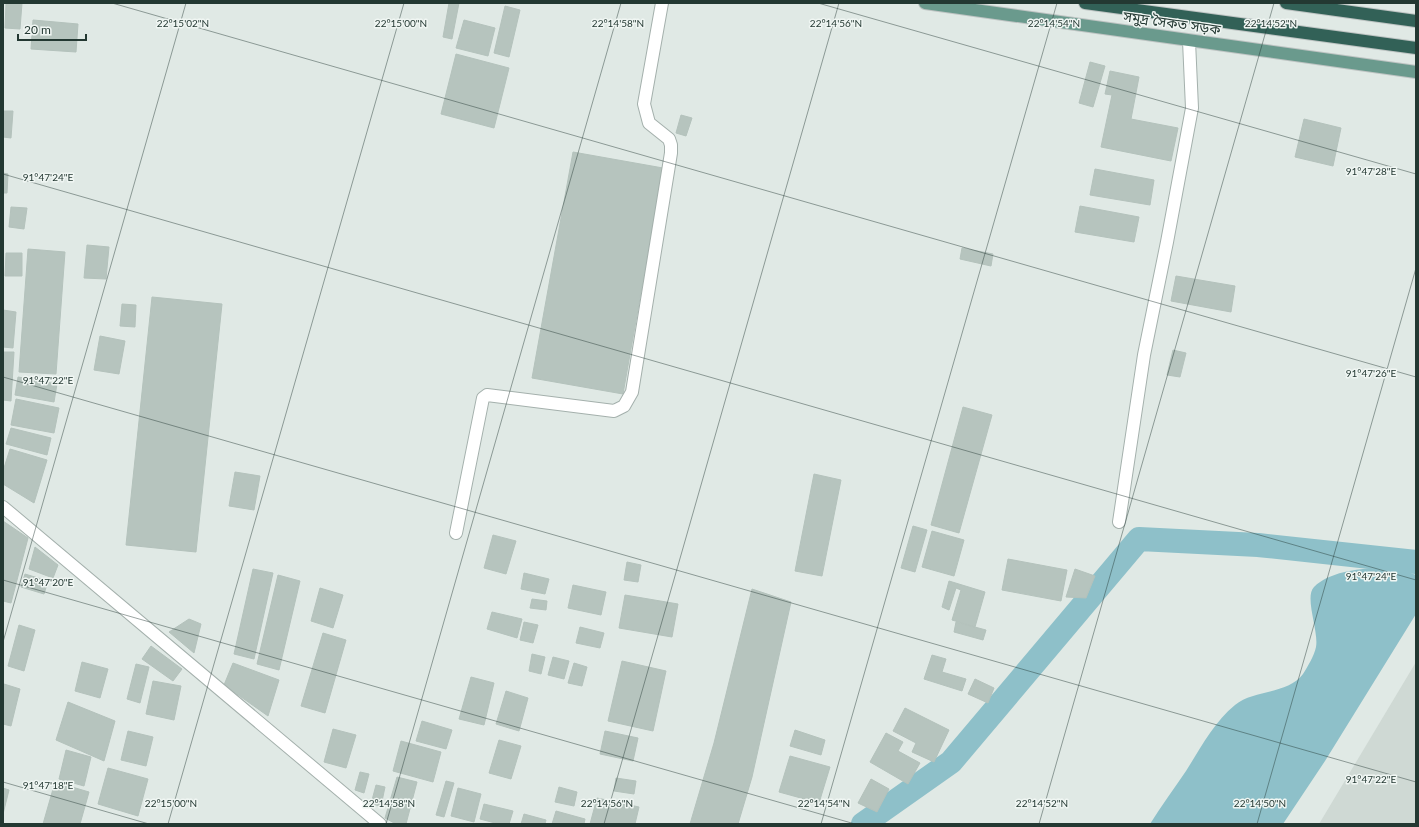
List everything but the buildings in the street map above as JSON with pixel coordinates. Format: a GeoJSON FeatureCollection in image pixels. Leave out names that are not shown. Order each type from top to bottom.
{"type":"FeatureCollection","features":[{"type":"Feature","properties":{"kind":"highway"},"geometry":{"type":"LineString","coordinates":[[1085,3],[1416,48]]}},
{"type":"Feature","properties":{"kind":"highway"},"geometry":{"type":"LineString","coordinates":[[1286,3],[1416,21]]}},
{"type":"Feature","properties":{"kind":"main road","name":"সমুদ্র সৈকত সড়ক"},"geometry":{"type":"LineString","coordinates":[[925,3],[1416,72]]}},
{"type":"Feature","properties":{"kind":"street"},"geometry":{"type":"LineString","coordinates":[[456,533],[483,398],[486,395],[614,411],[624,406],[632,392],[671,153],[669,139],[649,123],[644,104],[662,3]]}},
{"type":"Feature","properties":{"kind":"street"},"geometry":{"type":"LineString","coordinates":[[1119,522],[1144,354],[1192,108],[1189,41]]}},
{"type":"Feature","properties":{"kind":"street"},"geometry":{"type":"LineString","coordinates":[[3,507],[380,824]]}},
{"type":"Feature","properties":{"kind":"shaded area"},"geometry":{"type":"Polygon","coordinates":[[[1416,662],[1416,824],[1319,824],[1416,662]]]}},
{"type":"Feature","properties":{"kind":"water"},"geometry":{"type":"Polygon","coordinates":[[[1377,568],[1405,571],[1416,575],[1416,614],[1325,761],[1283,824],[1150,824],[1208,736],[1227,712],[1235,705],[1251,696],[1279,689],[1296,681],[1303,674],[1316,647],[1316,632],[1311,606],[1311,592],[1314,587],[1327,578],[1344,572],[1377,568]]]}},
{"type":"Feature","properties":{"kind":"waterway"},"geometry":{"type":"LineString","coordinates":[[863,824],[951,762],[1139,539],[1258,545],[1416,562]]}}]}
